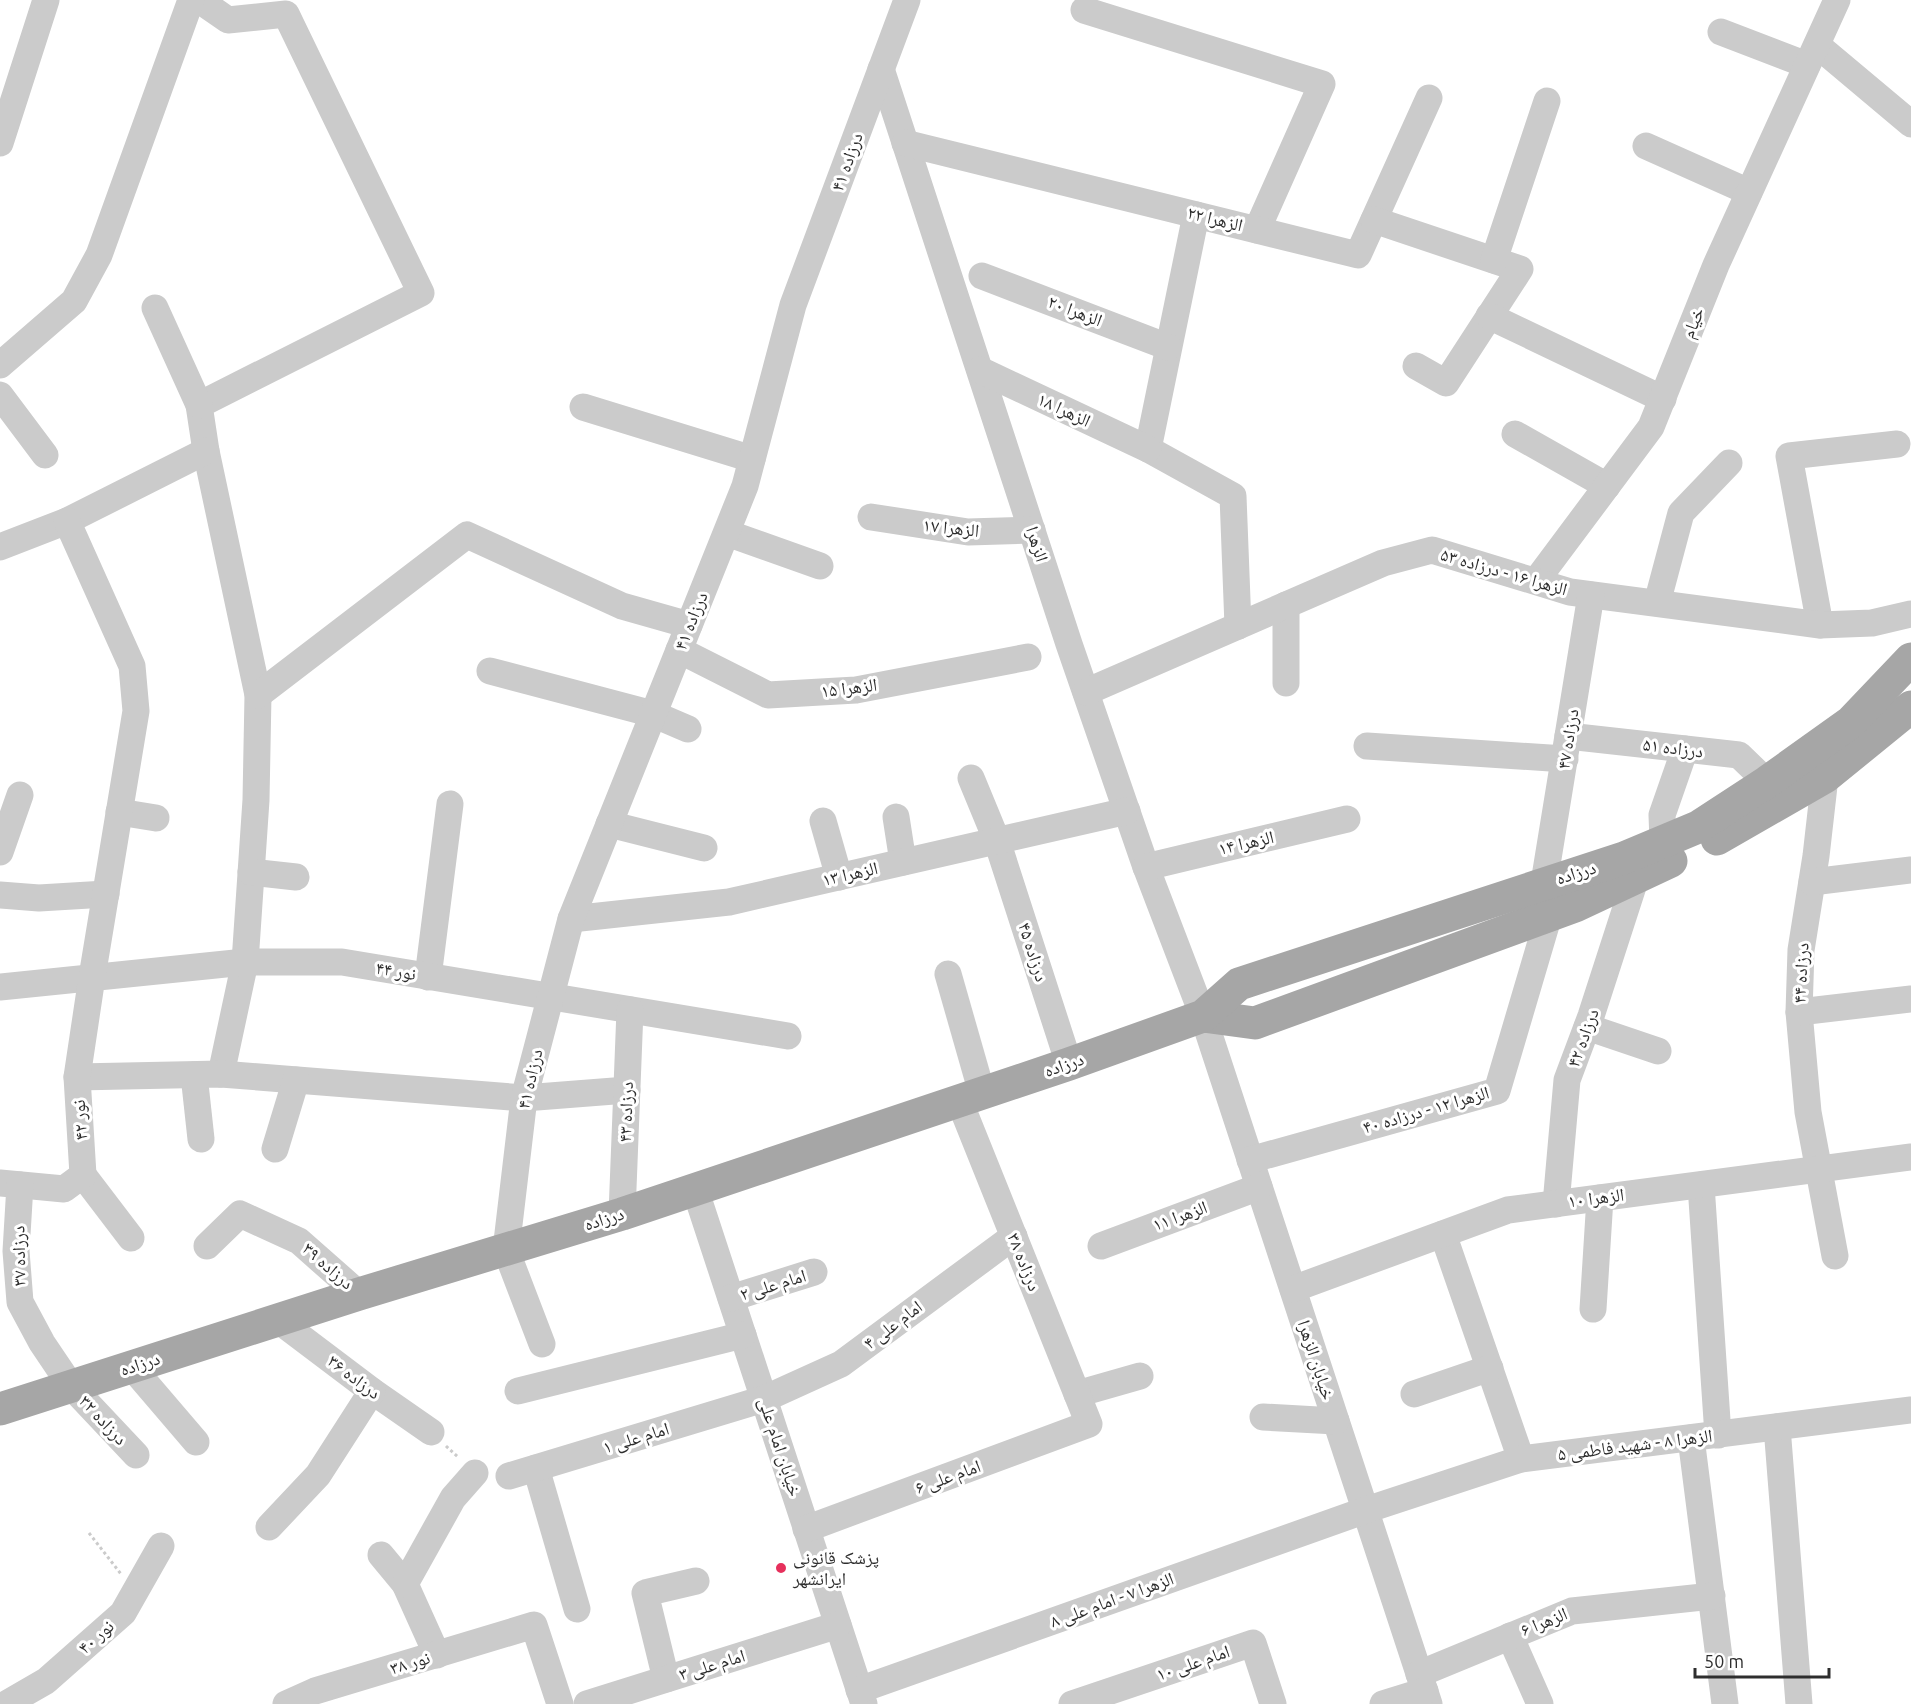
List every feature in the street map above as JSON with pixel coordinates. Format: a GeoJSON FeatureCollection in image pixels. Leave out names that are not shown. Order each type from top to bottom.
{"type":"FeatureCollection","features":[{"type":"Feature","properties":{"kind":"main road","name":"درزاده"},"geometry":{"type":"LineString","coordinates":[[0,1409],[359,1294],[622,1214],[1069,1064],[1203,1016],[1239,984],[1624,858],[1698,827],[1767,782],[1851,722],[1911,659]]}},
{"type":"Feature","properties":{"kind":"main road","name":"درزاده"},"geometry":{"type":"LineString","coordinates":[[1203,1016],[1255,1023],[1575,906],[1708,845],[1825,777],[1911,707]]}},
{"type":"Feature","properties":{"kind":"street"},"geometry":{"type":"LineString","coordinates":[[0,143],[46,0]]}},
{"type":"Feature","properties":{"kind":"street"},"geometry":{"type":"LineString","coordinates":[[0,366],[74,302],[99,255],[191,0]]}},
{"type":"Feature","properties":{"kind":"street"},"geometry":{"type":"LineString","coordinates":[[199,0],[228,20],[286,14],[421,293],[199,405]]}},
{"type":"Feature","properties":{"kind":"street","name":"درزاده ۴۱"},"geometry":{"type":"LineString","coordinates":[[506,1250],[524,1098],[571,919],[745,486],[794,305],[907,0]]}},
{"type":"Feature","properties":{"kind":"street","name":"خیام"},"geometry":{"type":"LineString","coordinates":[[1536,581],[1651,427],[1716,265],[1838,0]]}},
{"type":"Feature","properties":{"kind":"street"},"geometry":{"type":"LineString","coordinates":[[1084,10],[1322,84],[1257,230]]}},
{"type":"Feature","properties":{"kind":"street"},"geometry":{"type":"LineString","coordinates":[[1721,32],[1812,55],[1911,124]]}},
{"type":"Feature","properties":{"kind":"street","name":"الزهرا"},"geometry":{"type":"LineString","coordinates":[[881,69],[1086,692],[1146,867],[1203,1016]]}},
{"type":"Feature","properties":{"kind":"street","name":"الزهرا ۲۲"},"geometry":{"type":"LineString","coordinates":[[905,142],[1358,255],[1429,98]]}},
{"type":"Feature","properties":{"kind":"street"},"geometry":{"type":"LineString","coordinates":[[1494,260],[1547,101]]}},
{"type":"Feature","properties":{"kind":"street"},"geometry":{"type":"LineString","coordinates":[[1646,146],[1749,192]]}},
{"type":"Feature","properties":{"kind":"street"},"geometry":{"type":"LineString","coordinates":[[1148,449],[1196,215]]}},
{"type":"Feature","properties":{"kind":"street"},"geometry":{"type":"LineString","coordinates":[[1374,220],[1520,269],[1446,383],[1416,366]]}},
{"type":"Feature","properties":{"kind":"street","name":"الزهرا ۲۰"},"geometry":{"type":"LineString","coordinates":[[982,276],[1168,347]]}},
{"type":"Feature","properties":{"kind":"street"},"geometry":{"type":"LineString","coordinates":[[155,308],[199,405],[206,451],[258,696],[256,800],[245,962],[221,1074]]}},
{"type":"Feature","properties":{"kind":"street"},"geometry":{"type":"LineString","coordinates":[[1489,316],[1663,399]]}},
{"type":"Feature","properties":{"kind":"street","name":"الزهرا ۱۸"},"geometry":{"type":"LineString","coordinates":[[980,370],[1148,449],[1233,496],[1238,626]]}},
{"type":"Feature","properties":{"kind":"street"},"geometry":{"type":"LineString","coordinates":[[0,394],[45,456]]}},
{"type":"Feature","properties":{"kind":"street"},"geometry":{"type":"LineString","coordinates":[[584,407],[752,459]]}},
{"type":"Feature","properties":{"kind":"street"},"geometry":{"type":"LineString","coordinates":[[1515,434],[1607,486]]}},
{"type":"Feature","properties":{"kind":"street"},"geometry":{"type":"LineString","coordinates":[[1820,626],[1790,456],[1897,444]]}},
{"type":"Feature","properties":{"kind":"street"},"geometry":{"type":"LineString","coordinates":[[0,547],[67,520],[206,451]]}},
{"type":"Feature","properties":{"kind":"street"},"geometry":{"type":"LineString","coordinates":[[1657,603],[1682,513],[1729,463]]}},
{"type":"Feature","properties":{"kind":"street","name":"الزهرا ۱۷"},"geometry":{"type":"LineString","coordinates":[[871,517],[968,532],[1032,530]]}},
{"type":"Feature","properties":{"kind":"street","name":"نور ۴۲"},"geometry":{"type":"LineString","coordinates":[[67,520],[132,666],[136,711],[77,1077],[83,1175]]}},
{"type":"Feature","properties":{"kind":"street"},"geometry":{"type":"LineString","coordinates":[[727,533],[820,566]]}},
{"type":"Feature","properties":{"kind":"street"},"geometry":{"type":"LineString","coordinates":[[258,696],[467,535],[622,606],[689,625]]}},
{"type":"Feature","properties":{"kind":"street","name":"الزهرا ۱۶ - درزاده ۵۳"},"geometry":{"type":"LineString","coordinates":[[1086,692],[1383,563],[1432,550],[1570,592],[1820,626],[1872,623],[1911,614]]}},
{"type":"Feature","properties":{"kind":"street","name":"درزاده ۴۷"},"geometry":{"type":"LineString","coordinates":[[1549,915],[1544,883],[1592,595]]}},
{"type":"Feature","properties":{"kind":"street"},"geometry":{"type":"LineString","coordinates":[[1286,683],[1287,605]]}},
{"type":"Feature","properties":{"kind":"street","name":"الزهرا ۱۵"},"geometry":{"type":"LineString","coordinates":[[679,650],[768,695],[856,690],[1028,657]]}},
{"type":"Feature","properties":{"kind":"street"},"geometry":{"type":"LineString","coordinates":[[490,671],[653,714],[688,729]]}},
{"type":"Feature","properties":{"kind":"street","name":"درزاده ۵۱"},"geometry":{"type":"LineString","coordinates":[[1367,747],[1685,749],[1739,755],[1767,782]]}},
{"type":"Feature","properties":{"kind":"street"},"geometry":{"type":"LineString","coordinates":[[1663,842],[1662,815],[1685,749]]}},
{"type":"Feature","properties":{"kind":"street","name":"درزاده ۴۴"},"geometry":{"type":"LineString","coordinates":[[1825,777],[1801,950],[1799,1012],[1808,1112],[1835,1256]]}},
{"type":"Feature","properties":{"kind":"street","name":"درزاده ۴۵"},"geometry":{"type":"LineString","coordinates":[[971,778],[997,841],[1069,1064]]}},
{"type":"Feature","properties":{"kind":"street"},"geometry":{"type":"LineString","coordinates":[[0,852],[20,795]]}},
{"type":"Feature","properties":{"kind":"street"},"geometry":{"type":"LineString","coordinates":[[428,977],[450,804]]}},
{"type":"Feature","properties":{"kind":"street","name":"الزهرا ۱۳"},"geometry":{"type":"LineString","coordinates":[[571,919],[729,902],[1127,811]]}},
{"type":"Feature","properties":{"kind":"street"},"geometry":{"type":"LineString","coordinates":[[119,812],[156,818]]}},
{"type":"Feature","properties":{"kind":"street"},"geometry":{"type":"LineString","coordinates":[[896,817],[903,862]]}},
{"type":"Feature","properties":{"kind":"street","name":"الزهرا ۱۴"},"geometry":{"type":"LineString","coordinates":[[1146,867],[1347,819]]}},
{"type":"Feature","properties":{"kind":"street"},"geometry":{"type":"LineString","coordinates":[[823,821],[839,877]]}},
{"type":"Feature","properties":{"kind":"street"},"geometry":{"type":"LineString","coordinates":[[609,824],[704,848]]}},
{"type":"Feature","properties":{"kind":"street"},"geometry":{"type":"LineString","coordinates":[[1812,882],[1911,870]]}},
{"type":"Feature","properties":{"kind":"street"},"geometry":{"type":"LineString","coordinates":[[251,872],[296,877]]}},
{"type":"Feature","properties":{"kind":"street","name":"درزاده ۴۲"},"geometry":{"type":"LineString","coordinates":[[1556,1204],[1567,1080],[1587,1027],[1636,877]]}},
{"type":"Feature","properties":{"kind":"street"},"geometry":{"type":"LineString","coordinates":[[0,895],[39,898],[106,894]]}},
{"type":"Feature","properties":{"kind":"street","name":"الزهرا ۱۲ - درزاده ۴۰"},"geometry":{"type":"LineString","coordinates":[[1250,1160],[1497,1091],[1549,915]]}},
{"type":"Feature","properties":{"kind":"street","name":"نور ۴۴"},"geometry":{"type":"LineString","coordinates":[[0,987],[245,962],[342,962],[788,1036]]}},
{"type":"Feature","properties":{"kind":"street","name":"درزاده ۳۸"},"geometry":{"type":"LineString","coordinates":[[948,974],[970,1097],[1014,1236],[1089,1424]]}},
{"type":"Feature","properties":{"kind":"street"},"geometry":{"type":"LineString","coordinates":[[1799,1012],[1911,999]]}},
{"type":"Feature","properties":{"kind":"street","name":"درزاده ۴۳"},"geometry":{"type":"LineString","coordinates":[[622,1214],[630,1010]]}},
{"type":"Feature","properties":{"kind":"street","name":"خیابان الزهرا"},"geometry":{"type":"LineString","coordinates":[[1203,1016],[1425,1689]]}},
{"type":"Feature","properties":{"kind":"street"},"geometry":{"type":"LineString","coordinates":[[1587,1027],[1658,1051]]}},
{"type":"Feature","properties":{"kind":"street"},"geometry":{"type":"LineString","coordinates":[[77,1077],[221,1074],[524,1098],[627,1090]]}},
{"type":"Feature","properties":{"kind":"street"},"geometry":{"type":"LineString","coordinates":[[194,1075],[201,1139]]}},
{"type":"Feature","properties":{"kind":"street"},"geometry":{"type":"LineString","coordinates":[[275,1149],[296,1080]]}},
{"type":"Feature","properties":{"kind":"street","name":"الزهرا ۱۰"},"geometry":{"type":"LineString","coordinates":[[1293,1289],[1508,1210],[1911,1157]]}},
{"type":"Feature","properties":{"kind":"street"},"geometry":{"type":"LineString","coordinates":[[10,1184],[64,1189],[83,1175],[131,1238]]}},
{"type":"Feature","properties":{"kind":"street","name":"درزاده ۳۷"},"geometry":{"type":"LineString","coordinates":[[10,1184],[8,1253],[20,1302],[42,1343],[71,1386]]}},
{"type":"Feature","properties":{"kind":"street"},"geometry":{"type":"LineString","coordinates":[[1701,1185],[1718,1435]]}},
{"type":"Feature","properties":{"kind":"street","name":"الزهرا ۱۱"},"geometry":{"type":"LineString","coordinates":[[1101,1245],[1259,1187]]}},
{"type":"Feature","properties":{"kind":"street","name":"خیابان امام علی"},"geometry":{"type":"LineString","coordinates":[[695,1189],[862,1697]]}},
{"type":"Feature","properties":{"kind":"street"},"geometry":{"type":"LineString","coordinates":[[1593,1310],[1600,1198]]}},
{"type":"Feature","properties":{"kind":"street","name":"درزاده ۳۹"},"geometry":{"type":"LineString","coordinates":[[207,1246],[240,1214],[299,1241],[359,1294]]}},
{"type":"Feature","properties":{"kind":"street"},"geometry":{"type":"LineString","coordinates":[[1443,1234],[1521,1459]]}},
{"type":"Feature","properties":{"kind":"street","name":"امام علی ۴"},"geometry":{"type":"LineString","coordinates":[[764,1399],[841,1364],[1014,1236]]}},
{"type":"Feature","properties":{"kind":"street"},"geometry":{"type":"LineString","coordinates":[[506,1250],[542,1344]]}},
{"type":"Feature","properties":{"kind":"street","name":"امام علی ۲"},"geometry":{"type":"LineString","coordinates":[[731,1298],[814,1272]]}},
{"type":"Feature","properties":{"kind":"street","name":"درزاده ۳۶"},"geometry":{"type":"LineString","coordinates":[[278,1320],[431,1432]]}},
{"type":"Feature","properties":{"kind":"street"},"geometry":{"type":"LineString","coordinates":[[518,1391],[743,1335]]}},
{"type":"Feature","properties":{"kind":"street"},"geometry":{"type":"LineString","coordinates":[[131,1366],[196,1442]]}},
{"type":"Feature","properties":{"kind":"street"},"geometry":{"type":"LineString","coordinates":[[1414,1394],[1490,1368]]}},
{"type":"Feature","properties":{"kind":"street"},"geometry":{"type":"LineString","coordinates":[[1077,1394],[1140,1376]]}},
{"type":"Feature","properties":{"kind":"street","name":"درزاده ۳۲"},"geometry":{"type":"LineString","coordinates":[[71,1386],[136,1455]]}},
{"type":"Feature","properties":{"kind":"street"},"geometry":{"type":"LineString","coordinates":[[269,1527],[318,1475],[372,1391]]}},
{"type":"Feature","properties":{"kind":"street","name":"امام علی ۱"},"geometry":{"type":"LineString","coordinates":[[509,1476],[764,1399]]}},
{"type":"Feature","properties":{"kind":"street","name":"الزهرا ۸ - شهید فاطمی ۵"},"geometry":{"type":"LineString","coordinates":[[1365,1510],[1521,1459],[1911,1410]]}},
{"type":"Feature","properties":{"kind":"street"},"geometry":{"type":"LineString","coordinates":[[1263,1417],[1336,1421]]}},
{"type":"Feature","properties":{"kind":"street","name":"امام علی ۶"},"geometry":{"type":"LineString","coordinates":[[806,1529],[1089,1424]]}},
{"type":"Feature","properties":{"kind":"street"},"geometry":{"type":"LineString","coordinates":[[1777,1427],[1799,1704]]}},
{"type":"Feature","properties":{"kind":"street"},"geometry":{"type":"LineString","coordinates":[[1690,1438],[1725,1704]]}},
{"type":"Feature","properties":{"kind":"street"},"geometry":{"type":"LineString","coordinates":[[536,1468],[577,1609]]}},
{"type":"Feature","properties":{"kind":"street"},"geometry":{"type":"LineString","coordinates":[[405,1584],[453,1498],[475,1473]]}},
{"type":"Feature","properties":{"kind":"street","name":"الزهرا ۷ - امام علی ۸"},"geometry":{"type":"LineString","coordinates":[[862,1697],[1365,1510]]}},
{"type":"Feature","properties":{"kind":"street","name":"نور ۴۰"},"geometry":{"type":"LineString","coordinates":[[6,1704],[46,1681],[123,1612],[161,1546]]}},
{"type":"Feature","properties":{"kind":"street"},"geometry":{"type":"LineString","coordinates":[[381,1555],[405,1584],[437,1654]]}},
{"type":"Feature","properties":{"kind":"street"},"geometry":{"type":"LineString","coordinates":[[666,1679],[645,1593],[696,1581]]}},
{"type":"Feature","properties":{"kind":"street","name":"الزهرا ۶"},"geometry":{"type":"LineString","coordinates":[[1383,1704],[1425,1689],[1510,1636],[1572,1611],[1712,1596]]}},
{"type":"Feature","properties":{"kind":"street","name":"نور ۳۸"},"geometry":{"type":"LineString","coordinates":[[286,1704],[315,1691],[534,1625],[560,1704]]}},
{"type":"Feature","properties":{"kind":"street","name":"امام علی ۳"},"geometry":{"type":"LineString","coordinates":[[586,1704],[838,1625]]}},
{"type":"Feature","properties":{"kind":"street"},"geometry":{"type":"LineString","coordinates":[[1510,1636],[1540,1704]]}},
{"type":"Feature","properties":{"kind":"street","name":"امام علی ۱۰"},"geometry":{"type":"LineString","coordinates":[[1072,1704],[1253,1643],[1273,1704]]}},
{"type":"Feature","properties":{"kind":"path"},"geometry":{"type":"LineString","coordinates":[[431,1432],[475,1473]]}},
{"type":"Feature","properties":{"kind":"path"},"geometry":{"type":"LineString","coordinates":[[89,1533],[135,1592]]}},
{"type":"Feature","properties":{"kind":"place","name":"پزشک قانونی ایرانشهر"},"geometry":{"type":"Point","coordinates":[781,1568]}}]}
